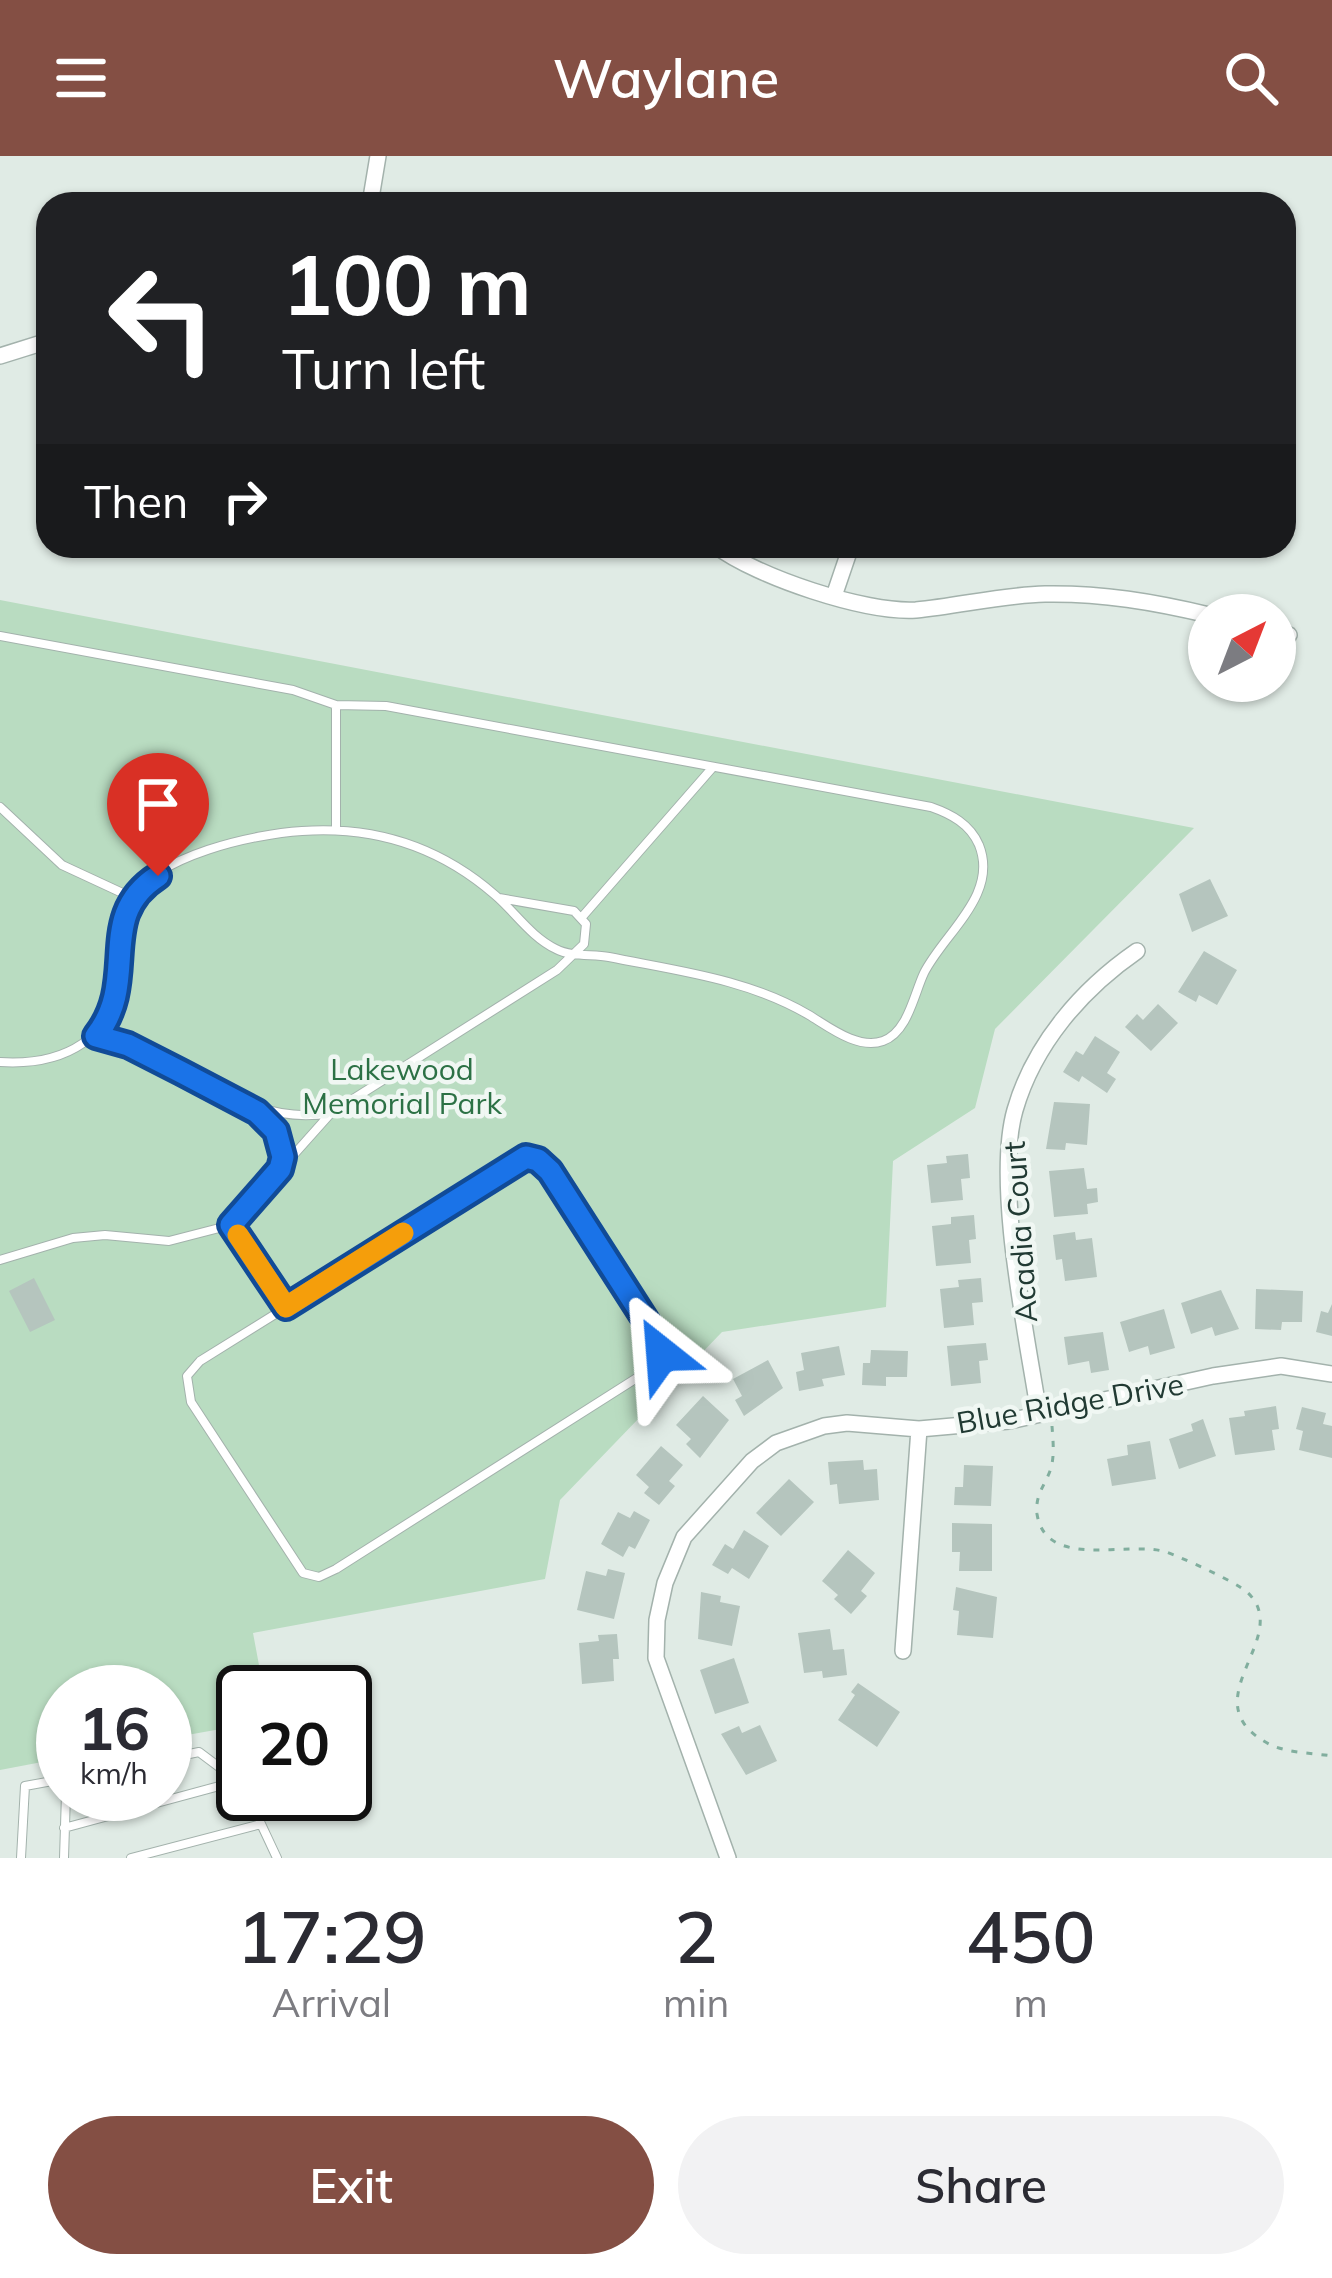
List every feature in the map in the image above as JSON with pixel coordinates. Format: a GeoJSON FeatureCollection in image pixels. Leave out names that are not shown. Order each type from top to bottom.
{"type":"FeatureCollection","features":[{"type":"Feature","properties":{"kind":"street"},"geometry":{"type":"LineString","coordinates":[[372,192],[378,156]]}},
{"type":"Feature","properties":{"kind":"street"},"geometry":{"type":"LineString","coordinates":[[0,356],[36,345]]}},
{"type":"Feature","properties":{"kind":"street"},"geometry":{"type":"LineString","coordinates":[[732,558],[808,591],[910,610],[1041,594],[1132,596],[1188,610]]}},
{"type":"Feature","properties":{"kind":"street"},"geometry":{"type":"LineString","coordinates":[[834,596],[847,558]]}},
{"type":"Feature","properties":{"kind":"street","name":"Acadia Court"},"geometry":{"type":"LineString","coordinates":[[1045,1413],[1015,1245],[1009,1166],[1014,1112],[1036,1057],[1099,976],[1137,951]]}},
{"type":"Feature","properties":{"kind":"street","name":"Blue Ridge Drive"},"geometry":{"type":"LineString","coordinates":[[728,1858],[656,1658],[657,1620],[684,1537],[752,1461],[800,1432],[847,1423],[920,1429],[1045,1413],[1281,1366],[1332,1374]]}},
{"type":"Feature","properties":{"kind":"street"},"geometry":{"type":"LineString","coordinates":[[903,1651],[920,1429]]}},
{"type":"Feature","properties":{"kind":"lane"},"geometry":{"type":"LineString","coordinates":[[0,636],[292,690],[335,705],[386,706],[931,807],[969,829],[982,853],[982,880],[972,903],[925,972],[897,1031],[883,1042],[862,1042],[756,988],[556,950],[499,898],[422,848],[386,836],[336,829],[266,834],[221,844],[174,865],[131,897],[123,914],[113,1010],[85,1046],[52,1058],[0,1062]]}},
{"type":"Feature","properties":{"kind":"lane"},"geometry":{"type":"LineString","coordinates":[[335,705],[336,829]]}},
{"type":"Feature","properties":{"kind":"lane"},"geometry":{"type":"LineString","coordinates":[[582,917],[713,767]]}},
{"type":"Feature","properties":{"kind":"lane"},"geometry":{"type":"LineString","coordinates":[[0,807],[62,865],[131,897]]}},
{"type":"Feature","properties":{"kind":"lane"},"geometry":{"type":"LineString","coordinates":[[0,1260],[74,1238],[105,1235],[169,1241],[231,1225],[331,1113],[578,953],[587,934],[582,917],[563,908],[499,898]]}},
{"type":"Feature","properties":{"kind":"lane"},"geometry":{"type":"LineString","coordinates":[[96,1036],[128,1045],[257,1112],[276,1131],[283,1157],[280,1169]]}},
{"type":"Feature","properties":{"kind":"lane"},"geometry":{"type":"LineString","coordinates":[[238,1103],[294,1115],[331,1113]]}},
{"type":"Feature","properties":{"kind":"lane"},"geometry":{"type":"LineString","coordinates":[[526,1157],[550,1171],[657,1338],[662,1354],[654,1367],[356,1557],[327,1574],[310,1576],[290,1559],[191,1402],[185,1385],[200,1361],[286,1307],[526,1157]]}},
{"type":"Feature","properties":{"kind":"lane"},"geometry":{"type":"LineString","coordinates":[[231,1225],[286,1307]]}},
{"type":"Feature","properties":{"kind":"lane"},"geometry":{"type":"LineString","coordinates":[[21,1858],[25,1786],[36,1784]]}},
{"type":"Feature","properties":{"kind":"lane"},"geometry":{"type":"LineString","coordinates":[[64,1828],[216,1789]]}},
{"type":"Feature","properties":{"kind":"lane"},"geometry":{"type":"LineString","coordinates":[[64,1821],[64,1858]]}},
{"type":"Feature","properties":{"kind":"lane"},"geometry":{"type":"LineString","coordinates":[[261,1821],[277,1858]]}},
{"type":"Feature","properties":{"kind":"lane"},"geometry":{"type":"LineString","coordinates":[[131,1858],[262,1824]]}},
{"type":"Feature","properties":{"kind":"path"},"geometry":{"type":"LineString","coordinates":[[1045,1413],[1051,1469],[1038,1494],[1037,1516],[1045,1533],[1063,1546],[1163,1550],[1202,1571],[1232,1580],[1261,1612],[1262,1631],[1238,1683],[1240,1713],[1270,1744],[1332,1756]]}},
{"type":"Feature","properties":{"kind":"green space","name":"Lakewood Memorial Park"},"geometry":{"type":"Polygon","coordinates":[[[0,600],[1194,828],[995,1029],[975,1108],[893,1161],[886,1307],[722,1332],[560,1500],[545,1579],[253,1633],[259,1665],[216,1665],[216,1730],[192,1734],[192,1665],[36,1665],[36,1763],[0,1770],[0,600]]]}},
{"type":"Feature","properties":{"kind":"building"},"geometry":{"type":"Polygon","coordinates":[[[1210,879],[1228,916],[1192,932],[1179,894],[1210,879]]]}},
{"type":"Feature","properties":{"kind":"building"},"geometry":{"type":"Polygon","coordinates":[[[1204,951],[1237,970],[1217,1005],[1199,995],[1196,1002],[1178,992],[1204,951]]]}},
{"type":"Feature","properties":{"kind":"building"},"geometry":{"type":"Polygon","coordinates":[[[1158,1004],[1178,1023],[1151,1051],[1125,1027],[1137,1014],[1143,1020],[1158,1004]]]}},
{"type":"Feature","properties":{"kind":"building"},"geometry":{"type":"Polygon","coordinates":[[[1095,1036],[1120,1052],[1107,1073],[1116,1079],[1107,1093],[1082,1076],[1079,1082],[1063,1072],[1076,1051],[1083,1055],[1095,1036]]]}},
{"type":"Feature","properties":{"kind":"building"},"geometry":{"type":"Polygon","coordinates":[[[1054,1102],[1090,1104],[1087,1145],[1066,1143],[1065,1150],[1046,1149],[1054,1102]]]}},
{"type":"Feature","properties":{"kind":"building"},"geometry":{"type":"Polygon","coordinates":[[[968,1154],[970,1178],[961,1179],[963,1200],[931,1203],[927,1165],[947,1163],[946,1156],[968,1154]]]}},
{"type":"Feature","properties":{"kind":"building"},"geometry":{"type":"Polygon","coordinates":[[[1084,1168],[1087,1189],[1097,1188],[1098,1202],[1087,1204],[1088,1214],[1054,1217],[1049,1171],[1084,1168]]]}},
{"type":"Feature","properties":{"kind":"building"},"geometry":{"type":"Polygon","coordinates":[[[974,1215],[971,1263],[936,1266],[932,1226],[951,1224],[951,1217],[974,1215]]]}},
{"type":"Feature","properties":{"kind":"building"},"geometry":{"type":"Polygon","coordinates":[[[1075,1232],[1076,1240],[1092,1238],[1097,1277],[1065,1281],[1053,1235],[1075,1232]]]}},
{"type":"Feature","properties":{"kind":"building"},"geometry":{"type":"Polygon","coordinates":[[[34,1278],[55,1320],[30,1332],[9,1291],[34,1278]]]}},
{"type":"Feature","properties":{"kind":"building"},"geometry":{"type":"Polygon","coordinates":[[[981,1278],[983,1302],[972,1303],[974,1325],[944,1328],[940,1289],[959,1287],[958,1280],[981,1278]]]}},
{"type":"Feature","properties":{"kind":"building"},"geometry":{"type":"Polygon","coordinates":[[[1256,1289],[1303,1291],[1302,1322],[1282,1322],[1281,1330],[1255,1329],[1256,1289]]]}},
{"type":"Feature","properties":{"kind":"building"},"geometry":{"type":"Polygon","coordinates":[[[1221,1290],[1239,1329],[1215,1336],[1212,1327],[1191,1334],[1181,1303],[1221,1290]]]}},
{"type":"Feature","properties":{"kind":"building"},"geometry":{"type":"Polygon","coordinates":[[[1332,1304],[1332,1336],[1316,1332],[1321,1311],[1328,1313],[1332,1304]]]}},
{"type":"Feature","properties":{"kind":"building"},"geometry":{"type":"Polygon","coordinates":[[[1164,1309],[1175,1348],[1150,1355],[1148,1346],[1129,1352],[1120,1322],[1164,1309]]]}},
{"type":"Feature","properties":{"kind":"building"},"geometry":{"type":"Polygon","coordinates":[[[1103,1332],[1109,1370],[1091,1373],[1089,1361],[1068,1365],[1064,1337],[1103,1332]]]}},
{"type":"Feature","properties":{"kind":"building"},"geometry":{"type":"Polygon","coordinates":[[[986,1343],[988,1360],[979,1361],[981,1383],[951,1386],[947,1346],[986,1343]]]}},
{"type":"Feature","properties":{"kind":"building"},"geometry":{"type":"Polygon","coordinates":[[[839,1346],[845,1375],[822,1379],[824,1386],[799,1391],[796,1372],[804,1370],[801,1353],[839,1346]]]}},
{"type":"Feature","properties":{"kind":"building"},"geometry":{"type":"Polygon","coordinates":[[[871,1350],[908,1351],[907,1377],[886,1377],[886,1386],[862,1385],[863,1363],[870,1363],[871,1350]]]}},
{"type":"Feature","properties":{"kind":"building"},"geometry":{"type":"Polygon","coordinates":[[[768,1360],[783,1388],[744,1416],[735,1400],[742,1396],[733,1379],[768,1360]]]}},
{"type":"Feature","properties":{"kind":"building"},"geometry":{"type":"Polygon","coordinates":[[[703,1396],[729,1420],[700,1458],[686,1444],[691,1439],[676,1425],[703,1396]]]}},
{"type":"Feature","properties":{"kind":"building"},"geometry":{"type":"Polygon","coordinates":[[[1276,1406],[1275,1450],[1235,1455],[1229,1418],[1276,1406]]]}},
{"type":"Feature","properties":{"kind":"building"},"geometry":{"type":"Polygon","coordinates":[[[1302,1407],[1326,1413],[1323,1424],[1332,1426],[1332,1458],[1299,1450],[1303,1431],[1296,1429],[1302,1407]]]}},
{"type":"Feature","properties":{"kind":"building"},"geometry":{"type":"Polygon","coordinates":[[[1203,1419],[1216,1456],[1179,1469],[1169,1439],[1193,1431],[1191,1424],[1203,1419]]]}},
{"type":"Feature","properties":{"kind":"building"},"geometry":{"type":"Polygon","coordinates":[[[1150,1441],[1156,1479],[1112,1486],[1107,1459],[1128,1455],[1127,1445],[1150,1441]]]}},
{"type":"Feature","properties":{"kind":"building"},"geometry":{"type":"Polygon","coordinates":[[[661,1446],[683,1465],[669,1481],[675,1486],[659,1505],[644,1493],[649,1487],[636,1475],[661,1446]]]}},
{"type":"Feature","properties":{"kind":"building"},"geometry":{"type":"Polygon","coordinates":[[[863,1460],[864,1470],[877,1469],[879,1500],[839,1504],[837,1484],[830,1485],[828,1462],[863,1460]]]}},
{"type":"Feature","properties":{"kind":"building"},"geometry":{"type":"Polygon","coordinates":[[[964,1465],[993,1466],[991,1506],[954,1505],[955,1487],[963,1487],[964,1465]]]}},
{"type":"Feature","properties":{"kind":"building"},"geometry":{"type":"Polygon","coordinates":[[[789,1479],[814,1502],[781,1536],[756,1513],[789,1479]]]}},
{"type":"Feature","properties":{"kind":"building"},"geometry":{"type":"Polygon","coordinates":[[[634,1511],[650,1520],[635,1549],[629,1546],[623,1557],[601,1544],[618,1512],[630,1518],[634,1511]]]}},
{"type":"Feature","properties":{"kind":"building"},"geometry":{"type":"Polygon","coordinates":[[[952,1523],[992,1524],[992,1571],[959,1571],[960,1552],[952,1552],[952,1523]]]}},
{"type":"Feature","properties":{"kind":"building"},"geometry":{"type":"Polygon","coordinates":[[[744,1530],[769,1546],[749,1579],[732,1568],[728,1574],[712,1565],[725,1544],[733,1549],[744,1530]]]}},
{"type":"Feature","properties":{"kind":"building"},"geometry":{"type":"Polygon","coordinates":[[[848,1550],[875,1573],[861,1591],[867,1596],[851,1614],[822,1581],[848,1550]]]}},
{"type":"Feature","properties":{"kind":"building"},"geometry":{"type":"Polygon","coordinates":[[[608,1569],[625,1573],[614,1619],[577,1610],[586,1571],[606,1576],[608,1569]]]}},
{"type":"Feature","properties":{"kind":"building"},"geometry":{"type":"Polygon","coordinates":[[[956,1587],[997,1597],[993,1638],[957,1635],[956,1587]]]}},
{"type":"Feature","properties":{"kind":"building"},"geometry":{"type":"Polygon","coordinates":[[[701,1592],[740,1606],[732,1646],[698,1639],[701,1592]]]}},
{"type":"Feature","properties":{"kind":"building"},"geometry":{"type":"Polygon","coordinates":[[[830,1629],[833,1650],[844,1649],[847,1675],[823,1678],[822,1671],[804,1673],[798,1633],[830,1629]]]}},
{"type":"Feature","properties":{"kind":"building"},"geometry":{"type":"Polygon","coordinates":[[[617,1634],[614,1681],[582,1684],[579,1643],[617,1634]]]}},
{"type":"Feature","properties":{"kind":"building"},"geometry":{"type":"Polygon","coordinates":[[[734,1658],[749,1703],[715,1714],[700,1670],[734,1658]]]}},
{"type":"Feature","properties":{"kind":"building"},"geometry":{"type":"Polygon","coordinates":[[[858,1683],[900,1712],[877,1747],[838,1720],[858,1683]]]}},
{"type":"Feature","properties":{"kind":"building"},"geometry":{"type":"Polygon","coordinates":[[[760,1725],[777,1761],[746,1775],[721,1734],[739,1726],[742,1733],[760,1725]]]}},
{"type":"Feature","properties":{"kind":"slow traffic"},"geometry":{"type":"LineString","coordinates":[[238,1235],[286,1307],[403,1233]]}},
{"type":"Feature","properties":{"kind":"route"},"geometry":{"type":"LineString","coordinates":[[158,876],[131,897],[123,914],[118,990],[113,1010],[96,1036],[128,1045],[257,1112],[276,1131],[283,1157],[280,1169],[231,1225],[286,1307],[526,1157],[550,1171],[657,1338],[662,1354]]}}]}
